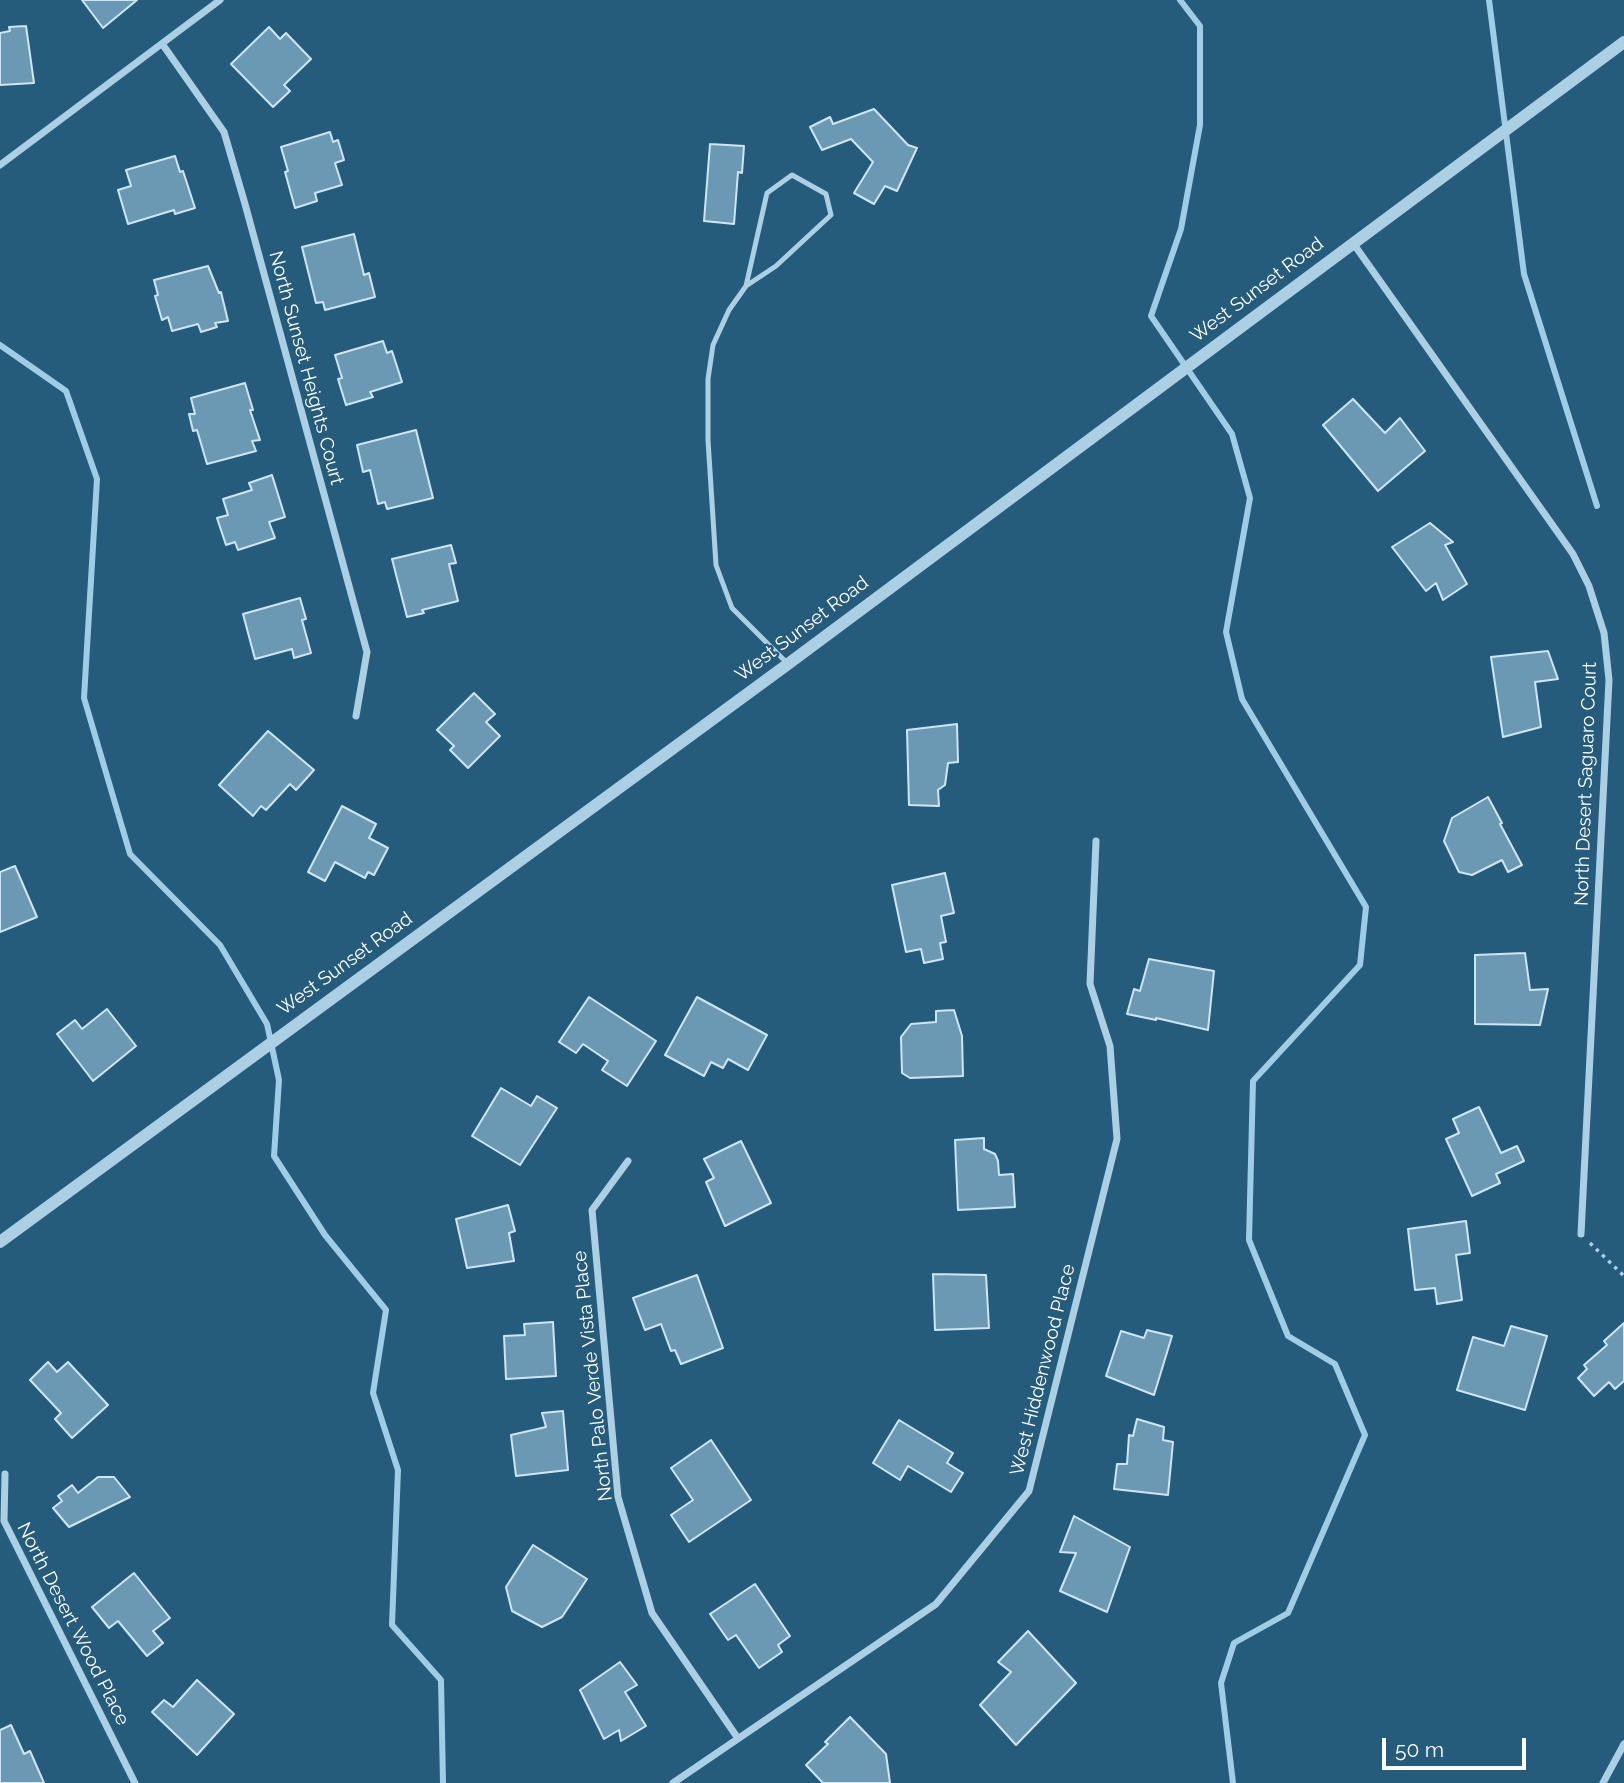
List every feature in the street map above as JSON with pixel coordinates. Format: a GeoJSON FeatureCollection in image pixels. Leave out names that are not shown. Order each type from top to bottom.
{"type":"FeatureCollection","features":[{"type":"Feature","properties":{"kind":"street"},"geometry":{"type":"LineString","coordinates":[[0,165],[220,0]]}},
{"type":"Feature","properties":{"kind":"street","name":"West Sunset Road"},"geometry":{"type":"LineString","coordinates":[[0,1242],[788,664],[1624,42]]}},
{"type":"Feature","properties":{"kind":"street","name":"North Sunset Heights Court"},"geometry":{"type":"LineString","coordinates":[[163,45],[224,132],[245,204],[367,652],[356,716]]}},
{"type":"Feature","properties":{"kind":"street","name":"North Desert Saguaro Court"},"geometry":{"type":"LineString","coordinates":[[1353,242],[1573,554],[1589,586],[1604,633],[1609,680],[1581,1234]]}},
{"type":"Feature","properties":{"kind":"street","name":"West Hiddenwood Place"},"geometry":{"type":"LineString","coordinates":[[673,1783],[936,1604],[1029,1490],[1117,1139],[1110,1046],[1090,984],[1096,841]]}},
{"type":"Feature","properties":{"kind":"street","name":"North Palo Verde Vista Place"},"geometry":{"type":"LineString","coordinates":[[628,1161],[592,1210],[618,1497],[652,1614],[737,1737]]}},
{"type":"Feature","properties":{"kind":"street","name":"North Desert Wood Place"},"geometry":{"type":"LineString","coordinates":[[5,1475],[4,1521],[135,1783]]}},
{"type":"Feature","properties":{"kind":"street"},"geometry":{"type":"LineString","coordinates":[[1603,1783],[1624,1744]]}},
{"type":"Feature","properties":{"kind":"lane"},"geometry":{"type":"LineString","coordinates":[[746,286],[766,193],[792,175],[826,194],[831,215],[776,266],[746,286],[729,310],[713,345],[708,379],[708,440],[716,565],[732,608],[788,664]]}},
{"type":"Feature","properties":{"kind":"path"},"geometry":{"type":"LineString","coordinates":[[1581,1234],[1624,1276]]}},
{"type":"Feature","properties":{"kind":"building"},"geometry":{"type":"Polygon","coordinates":[[[82,0],[137,0],[103,28],[82,0]]]}},
{"type":"Feature","properties":{"kind":"building"},"geometry":{"type":"Polygon","coordinates":[[[26,26],[34,83],[0,85],[0,33],[10,31],[9,27],[26,26]]]}},
{"type":"Feature","properties":{"kind":"building"},"geometry":{"type":"Polygon","coordinates":[[[269,27],[280,39],[286,33],[311,59],[284,85],[290,91],[273,107],[231,64],[269,27]]]}},
{"type":"Feature","properties":{"kind":"building"},"geometry":{"type":"Polygon","coordinates":[[[874,109],[908,145],[917,148],[897,191],[885,186],[874,204],[854,193],[873,162],[851,139],[822,150],[810,127],[830,117],[833,124],[874,109]]]}},
{"type":"Feature","properties":{"kind":"building"},"geometry":{"type":"Polygon","coordinates":[[[330,132],[333,142],[338,140],[344,160],[335,163],[342,185],[315,193],[317,201],[295,208],[281,147],[330,132]]]}},
{"type":"Feature","properties":{"kind":"building"},"geometry":{"type":"Polygon","coordinates":[[[710,144],[744,146],[742,173],[738,172],[734,224],[704,221],[710,144]]]}},
{"type":"Feature","properties":{"kind":"building"},"geometry":{"type":"Polygon","coordinates":[[[175,156],[195,208],[175,214],[174,210],[128,224],[118,190],[131,186],[126,170],[175,156]]]}},
{"type":"Feature","properties":{"kind":"building"},"geometry":{"type":"Polygon","coordinates":[[[354,234],[364,275],[369,273],[375,297],[325,310],[323,302],[316,303],[302,247],[354,234]]]}},
{"type":"Feature","properties":{"kind":"building"},"geometry":{"type":"Polygon","coordinates":[[[208,266],[219,293],[221,292],[228,321],[215,323],[217,327],[201,332],[198,324],[172,331],[168,317],[162,320],[155,296],[158,295],[154,280],[208,266]]]}},
{"type":"Feature","properties":{"kind":"building"},"geometry":{"type":"Polygon","coordinates":[[[383,341],[387,353],[392,351],[402,382],[370,392],[373,397],[346,405],[338,379],[342,378],[335,355],[383,341]]]}},
{"type":"Feature","properties":{"kind":"building"},"geometry":{"type":"Polygon","coordinates":[[[245,383],[260,440],[252,441],[256,451],[207,464],[197,430],[193,431],[189,414],[195,414],[191,398],[245,383]]]}},
{"type":"Feature","properties":{"kind":"building"},"geometry":{"type":"Polygon","coordinates":[[[1353,399],[1385,433],[1400,418],[1425,451],[1378,491],[1323,425],[1353,399]]]}},
{"type":"Feature","properties":{"kind":"building"},"geometry":{"type":"Polygon","coordinates":[[[416,430],[433,498],[387,509],[385,502],[378,504],[370,470],[363,472],[357,445],[416,430]]]}},
{"type":"Feature","properties":{"kind":"building"},"geometry":{"type":"Polygon","coordinates":[[[272,475],[285,517],[269,522],[275,538],[238,550],[235,542],[226,545],[217,518],[228,515],[223,499],[252,490],[249,483],[272,475]]]}},
{"type":"Feature","properties":{"kind":"building"},"geometry":{"type":"Polygon","coordinates":[[[1430,523],[1453,542],[1445,545],[1467,584],[1443,600],[1436,583],[1426,591],[1392,547],[1430,523]]]}},
{"type":"Feature","properties":{"kind":"building"},"geometry":{"type":"Polygon","coordinates":[[[451,545],[456,563],[449,564],[458,601],[422,610],[424,613],[407,617],[392,559],[451,545]]]}},
{"type":"Feature","properties":{"kind":"building"},"geometry":{"type":"Polygon","coordinates":[[[300,598],[306,619],[302,620],[311,653],[294,658],[292,649],[255,659],[243,614],[300,598]]]}},
{"type":"Feature","properties":{"kind":"building"},"geometry":{"type":"Polygon","coordinates":[[[1548,651],[1558,679],[1535,682],[1541,727],[1503,737],[1491,657],[1548,651]]]}},
{"type":"Feature","properties":{"kind":"building"},"geometry":{"type":"Polygon","coordinates":[[[474,693],[495,714],[486,722],[500,736],[468,768],[450,750],[454,746],[437,730],[474,693]]]}},
{"type":"Feature","properties":{"kind":"building"},"geometry":{"type":"Polygon","coordinates":[[[957,724],[958,762],[948,763],[945,785],[938,790],[939,806],[909,805],[907,730],[957,724]]]}},
{"type":"Feature","properties":{"kind":"building"},"geometry":{"type":"Polygon","coordinates":[[[268,731],[314,770],[296,790],[290,784],[266,810],[261,806],[253,816],[219,785],[268,731]]]}},
{"type":"Feature","properties":{"kind":"building"},"geometry":{"type":"Polygon","coordinates":[[[1488,797],[1522,865],[1508,872],[1502,860],[1472,875],[1459,872],[1444,841],[1452,818],[1488,797]]]}},
{"type":"Feature","properties":{"kind":"building"},"geometry":{"type":"Polygon","coordinates":[[[342,806],[376,824],[369,838],[388,848],[374,875],[368,872],[365,878],[335,862],[325,881],[308,872],[342,806]]]}},
{"type":"Feature","properties":{"kind":"building"},"geometry":{"type":"Polygon","coordinates":[[[15,866],[37,917],[0,932],[0,872],[15,866]]]}},
{"type":"Feature","properties":{"kind":"building"},"geometry":{"type":"Polygon","coordinates":[[[945,873],[954,913],[941,916],[946,942],[940,943],[943,959],[924,963],[921,949],[906,952],[892,885],[945,873]]]}},
{"type":"Feature","properties":{"kind":"building"},"geometry":{"type":"Polygon","coordinates":[[[1525,953],[1530,990],[1548,989],[1540,1025],[1475,1024],[1475,955],[1525,953]]]}},
{"type":"Feature","properties":{"kind":"building"},"geometry":{"type":"Polygon","coordinates":[[[1149,959],[1214,971],[1208,1030],[1127,1014],[1134,989],[1140,991],[1149,959]]]}},
{"type":"Feature","properties":{"kind":"building"},"geometry":{"type":"Polygon","coordinates":[[[589,997],[656,1041],[627,1086],[602,1070],[608,1061],[583,1044],[576,1053],[559,1042],[589,997]]]}},
{"type":"Feature","properties":{"kind":"building"},"geometry":{"type":"Polygon","coordinates":[[[697,997],[767,1035],[748,1070],[728,1059],[723,1068],[711,1062],[704,1076],[665,1055],[697,997]]]}},
{"type":"Feature","properties":{"kind":"building"},"geometry":{"type":"Polygon","coordinates":[[[107,1009],[136,1046],[93,1081],[57,1034],[75,1020],[82,1029],[107,1009]]]}},
{"type":"Feature","properties":{"kind":"building"},"geometry":{"type":"Polygon","coordinates":[[[954,1010],[962,1036],[963,1076],[910,1078],[902,1073],[901,1037],[911,1024],[936,1022],[936,1011],[954,1010]]]}},
{"type":"Feature","properties":{"kind":"building"},"geometry":{"type":"Polygon","coordinates":[[[501,1088],[531,1106],[537,1096],[557,1108],[520,1165],[472,1136],[501,1088]]]}},
{"type":"Feature","properties":{"kind":"building"},"geometry":{"type":"Polygon","coordinates":[[[1479,1107],[1501,1153],[1517,1146],[1524,1161],[1496,1174],[1500,1183],[1472,1196],[1446,1139],[1459,1133],[1453,1119],[1479,1107]]]}},
{"type":"Feature","properties":{"kind":"building"},"geometry":{"type":"Polygon","coordinates":[[[984,1138],[984,1149],[995,1154],[998,1161],[999,1175],[1013,1174],[1015,1207],[958,1210],[955,1140],[984,1138]]]}},
{"type":"Feature","properties":{"kind":"building"},"geometry":{"type":"Polygon","coordinates":[[[741,1141],[771,1203],[725,1226],[706,1182],[714,1178],[704,1159],[741,1141]]]}},
{"type":"Feature","properties":{"kind":"building"},"geometry":{"type":"Polygon","coordinates":[[[508,1205],[515,1231],[509,1233],[514,1261],[467,1268],[456,1219],[508,1205]]]}},
{"type":"Feature","properties":{"kind":"building"},"geometry":{"type":"Polygon","coordinates":[[[1466,1221],[1470,1253],[1456,1255],[1462,1300],[1437,1304],[1435,1288],[1415,1290],[1408,1229],[1466,1221]]]}},
{"type":"Feature","properties":{"kind":"building"},"geometry":{"type":"Polygon","coordinates":[[[933,1274],[986,1275],[989,1328],[935,1330],[933,1274]]]}},
{"type":"Feature","properties":{"kind":"building"},"geometry":{"type":"Polygon","coordinates":[[[697,1275],[723,1348],[681,1364],[675,1350],[671,1351],[661,1324],[645,1330],[633,1298],[697,1275]]]}},
{"type":"Feature","properties":{"kind":"building"},"geometry":{"type":"Polygon","coordinates":[[[553,1322],[556,1376],[506,1379],[504,1336],[525,1335],[524,1324],[553,1322]]]}},
{"type":"Feature","properties":{"kind":"building"},"geometry":{"type":"Polygon","coordinates":[[[1624,1323],[1624,1381],[1615,1389],[1609,1382],[1594,1396],[1578,1378],[1587,1369],[1584,1365],[1607,1345],[1604,1341],[1624,1323]]]}},
{"type":"Feature","properties":{"kind":"building"},"geometry":{"type":"Polygon","coordinates":[[[1511,1326],[1547,1336],[1525,1410],[1457,1390],[1473,1337],[1504,1346],[1511,1326]]]}},
{"type":"Feature","properties":{"kind":"building"},"geometry":{"type":"Polygon","coordinates":[[[1147,1330],[1172,1336],[1154,1395],[1106,1376],[1121,1331],[1144,1338],[1147,1330]]]}},
{"type":"Feature","properties":{"kind":"building"},"geometry":{"type":"Polygon","coordinates":[[[48,1362],[57,1372],[68,1362],[108,1405],[72,1438],[55,1419],[61,1413],[30,1380],[48,1362]]]}},
{"type":"Feature","properties":{"kind":"building"},"geometry":{"type":"Polygon","coordinates":[[[563,1411],[568,1470],[516,1476],[511,1435],[546,1427],[542,1413],[563,1411]]]}},
{"type":"Feature","properties":{"kind":"building"},"geometry":{"type":"Polygon","coordinates":[[[1137,1419],[1164,1427],[1163,1440],[1173,1442],[1168,1495],[1114,1489],[1117,1464],[1127,1464],[1129,1435],[1133,1436],[1137,1419]]]}},
{"type":"Feature","properties":{"kind":"building"},"geometry":{"type":"Polygon","coordinates":[[[899,1420],[953,1453],[947,1463],[963,1473],[951,1492],[908,1466],[900,1480],[873,1463],[899,1420]]]}},
{"type":"Feature","properties":{"kind":"building"},"geometry":{"type":"Polygon","coordinates":[[[711,1440],[751,1500],[689,1542],[671,1515],[693,1500],[671,1468],[711,1440]]]}},
{"type":"Feature","properties":{"kind":"building"},"geometry":{"type":"Polygon","coordinates":[[[98,1477],[114,1477],[130,1497],[69,1527],[53,1508],[62,1501],[58,1496],[72,1485],[78,1493],[98,1477]]]}},
{"type":"Feature","properties":{"kind":"building"},"geometry":{"type":"Polygon","coordinates":[[[1074,1516],[1130,1547],[1107,1612],[1060,1591],[1076,1553],[1060,1552],[1074,1516]]]}},
{"type":"Feature","properties":{"kind":"building"},"geometry":{"type":"Polygon","coordinates":[[[533,1545],[587,1579],[562,1617],[542,1627],[512,1611],[506,1587],[533,1545]]]}},
{"type":"Feature","properties":{"kind":"building"},"geometry":{"type":"Polygon","coordinates":[[[134,1573],[170,1618],[153,1631],[163,1643],[147,1656],[118,1621],[109,1628],[92,1607],[134,1573]]]}},
{"type":"Feature","properties":{"kind":"building"},"geometry":{"type":"Polygon","coordinates":[[[755,1584],[790,1636],[778,1645],[782,1652],[759,1668],[736,1635],[728,1640],[710,1614],[755,1584]]]}},
{"type":"Feature","properties":{"kind":"building"},"geometry":{"type":"Polygon","coordinates":[[[1028,1631],[1076,1683],[1016,1745],[980,1705],[1011,1672],[998,1662],[1028,1631]]]}},
{"type":"Feature","properties":{"kind":"building"},"geometry":{"type":"Polygon","coordinates":[[[620,1662],[637,1685],[625,1692],[646,1726],[621,1741],[619,1730],[604,1739],[580,1690],[620,1662]]]}},
{"type":"Feature","properties":{"kind":"building"},"geometry":{"type":"Polygon","coordinates":[[[197,1680],[234,1714],[197,1755],[152,1712],[164,1700],[173,1707],[197,1680]]]}},
{"type":"Feature","properties":{"kind":"building"},"geometry":{"type":"Polygon","coordinates":[[[850,1717],[886,1754],[890,1783],[823,1783],[806,1765],[850,1717]]]}},
{"type":"Feature","properties":{"kind":"building"},"geometry":{"type":"Polygon","coordinates":[[[11,1725],[24,1754],[30,1751],[44,1783],[0,1783],[0,1730],[11,1725]]]}},
{"type":"Feature","properties":{"kind":"waterway"},"geometry":{"type":"LineString","coordinates":[[1180,0],[1200,26],[1200,125],[1181,229],[1151,316],[1232,434],[1250,498],[1226,632],[1242,699],[1366,907],[1360,965],[1253,1081],[1249,1240],[1288,1336],[1335,1364],[1365,1435],[1288,1613],[1234,1643],[1221,1683],[1233,1783]]}},
{"type":"Feature","properties":{"kind":"waterway"},"geometry":{"type":"LineString","coordinates":[[1489,0],[1524,274],[1597,506]]}},
{"type":"Feature","properties":{"kind":"waterway"},"geometry":{"type":"LineString","coordinates":[[0,345],[66,391],[97,479],[84,698],[130,854],[220,945],[267,1024],[279,1080],[274,1156],[325,1235],[386,1310],[373,1393],[398,1470],[392,1625],[441,1680],[443,1783]]}}]}
